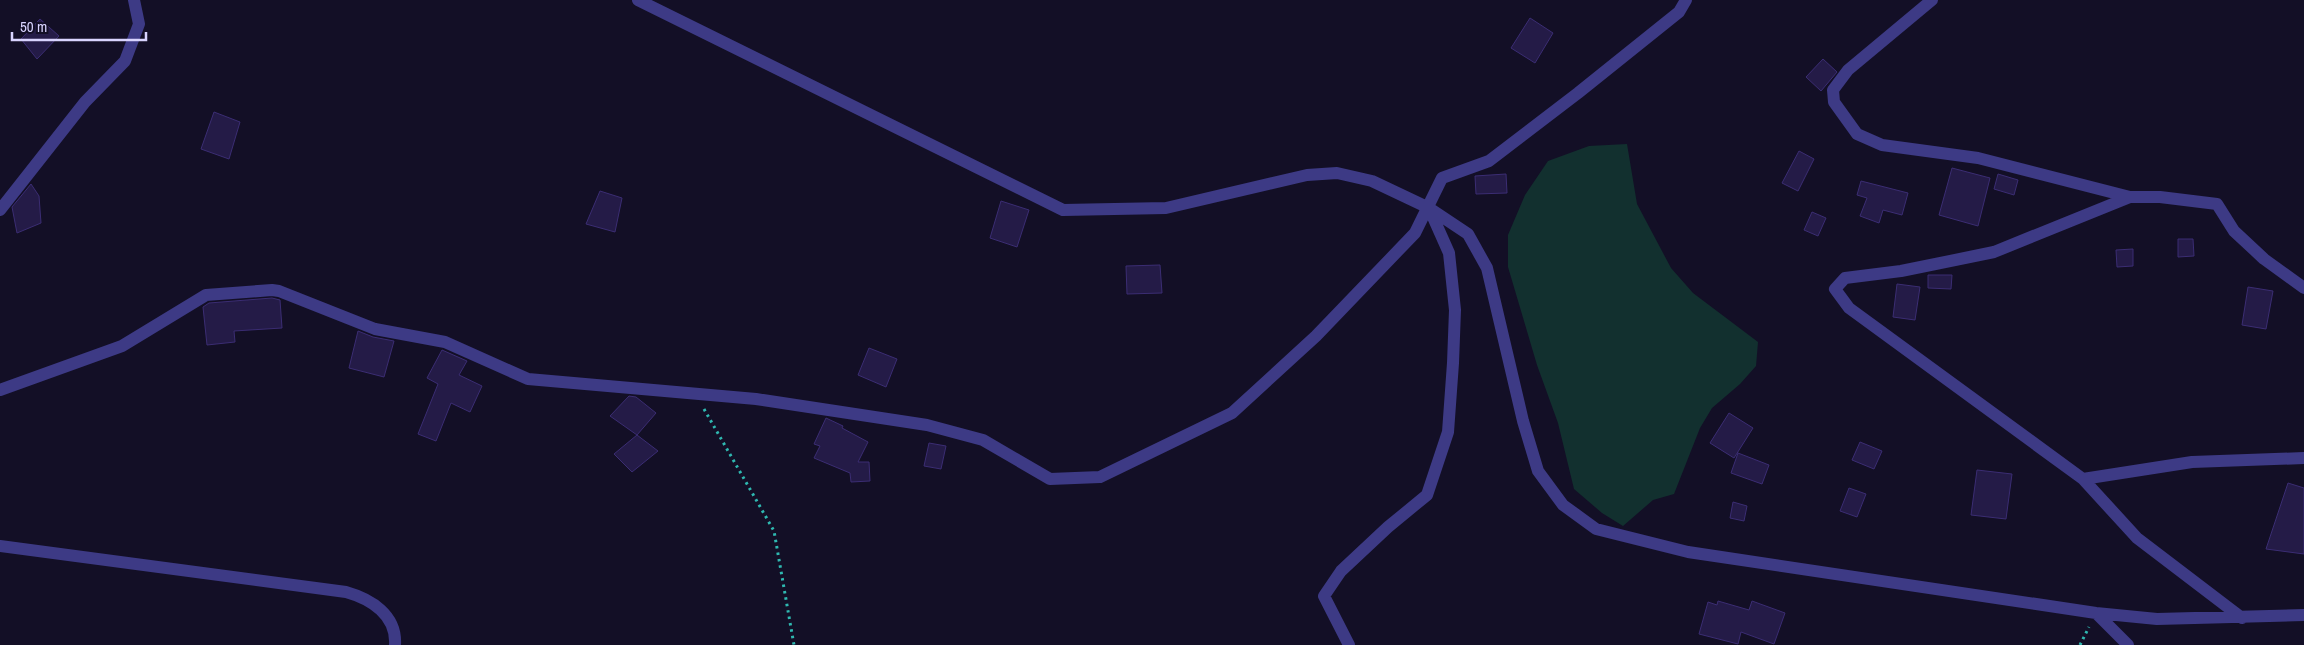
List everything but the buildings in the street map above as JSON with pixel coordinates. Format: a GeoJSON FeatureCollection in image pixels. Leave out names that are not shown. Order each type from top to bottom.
{"type":"FeatureCollection","features":[{"type":"Feature","properties":{"kind":"street"},"geometry":{"type":"LineString","coordinates":[[0,210],[85,102],[125,61],[139,24],[134,0]]}},
{"type":"Feature","properties":{"kind":"street"},"geometry":{"type":"LineString","coordinates":[[638,0],[1063,210],[1166,208],[1307,175],[1337,172],[1372,181],[1429,208],[1468,234],[1487,268],[1522,421],[1538,472],[1563,505],[1596,529],[1688,552],[2096,613],[2157,619],[2304,615]]}},
{"type":"Feature","properties":{"kind":"street"},"geometry":{"type":"LineString","coordinates":[[0,390],[122,346],[206,295],[272,290],[279,291],[375,329],[445,342],[528,379],[756,399],[927,425],[983,440],[1050,479],[1100,477],[1232,414],[1316,336],[1416,233],[1442,178],[1489,161],[1679,12],[1686,0]]}},
{"type":"Feature","properties":{"kind":"street"},"geometry":{"type":"LineString","coordinates":[[1932,0],[1848,70],[1833,90],[1834,102],[1857,134],[1882,145],[1978,158],[2130,197],[2217,204],[2240,236],[2264,259],[2304,288]]}},
{"type":"Feature","properties":{"kind":"street"},"geometry":{"type":"LineString","coordinates":[[2130,197],[1994,252],[1901,272],[1845,278],[1835,289],[1849,308],[2083,479],[2137,538],[2242,618]]}},
{"type":"Feature","properties":{"kind":"street"},"geometry":{"type":"LineString","coordinates":[[1349,645],[1324,596],[1341,571],[1388,526],[1426,495],[1448,432],[1453,363],[1454,310],[1449,253],[1429,208]]}},
{"type":"Feature","properties":{"kind":"street"},"geometry":{"type":"LineString","coordinates":[[2083,479],[2192,462],[2304,458]]}},
{"type":"Feature","properties":{"kind":"street"},"geometry":{"type":"LineString","coordinates":[[0,546],[346,592],[368,600],[382,610],[394,630],[395,645]]}},
{"type":"Feature","properties":{"kind":"street"},"geometry":{"type":"LineString","coordinates":[[2096,613],[2128,645]]}},
{"type":"Feature","properties":{"kind":"path"},"geometry":{"type":"LineString","coordinates":[[695,394],[774,531],[794,645]]}},
{"type":"Feature","properties":{"kind":"path"},"geometry":{"type":"LineString","coordinates":[[2080,645],[2096,613]]}},
{"type":"Feature","properties":{"kind":"green space"},"geometry":{"type":"Polygon","coordinates":[[[1627,144],[1637,204],[1671,268],[1693,293],[1758,342],[1756,366],[1740,384],[1712,408],[1700,428],[1674,494],[1653,500],[1623,526],[1602,513],[1574,489],[1558,423],[1537,365],[1508,267],[1508,235],[1525,195],[1548,161],[1589,146],[1627,144]]]}}]}
